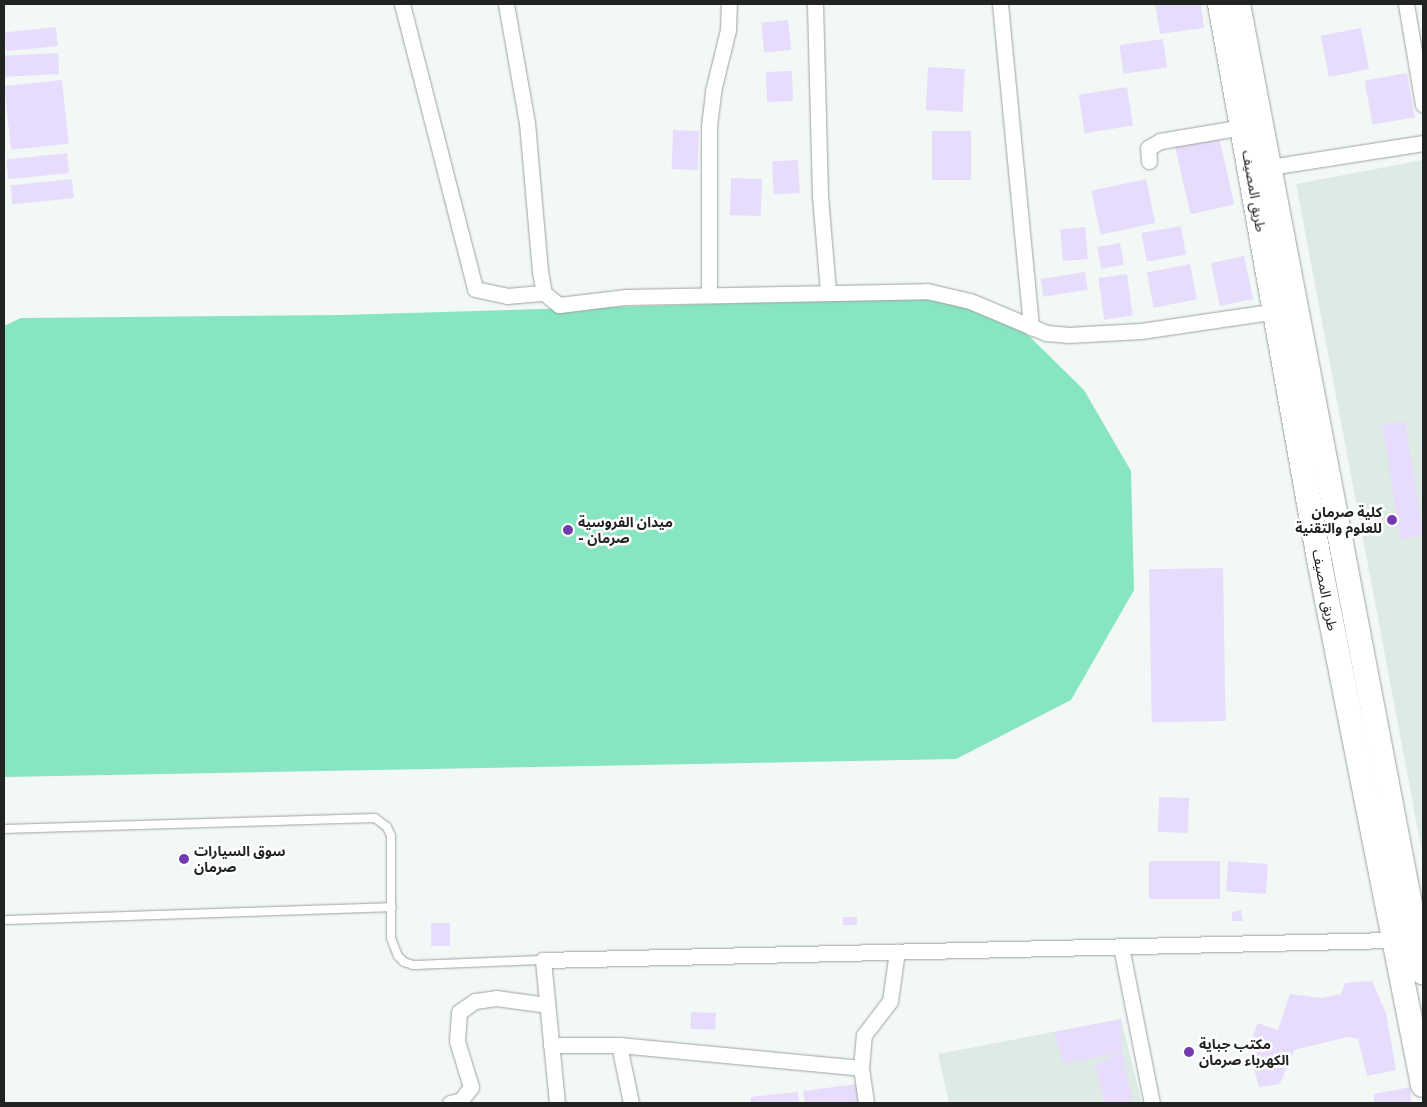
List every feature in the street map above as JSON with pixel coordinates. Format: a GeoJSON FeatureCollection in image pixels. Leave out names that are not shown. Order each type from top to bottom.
{"type":"FeatureCollection","features":[{"type":"Feature","properties":{"kind":"main road","name":"طريق المصيف"},"geometry":{"type":"LineString","coordinates":[[1220,4],[1243,127],[1286,309],[1423,972]]}},
{"type":"Feature","properties":{"kind":"main road","name":"طريق المصيف"},"geometry":{"type":"LineString","coordinates":[[1238,4],[1270,167],[1286,309],[1394,940],[1423,1085]]}},
{"type":"Feature","properties":{"kind":"street"},"geometry":{"type":"LineString","coordinates":[[402,4],[475,289],[507,296],[544,293]]}},
{"type":"Feature","properties":{"kind":"street"},"geometry":{"type":"LineString","coordinates":[[506,4],[527,123],[535,237],[544,293],[553,303],[567,306],[625,298],[927,291],[970,302],[1046,333],[1067,335],[1140,332],[1286,309]]}},
{"type":"Feature","properties":{"kind":"street"},"geometry":{"type":"LineString","coordinates":[[709,295],[708,126],[713,91],[728,30],[729,4]]}},
{"type":"Feature","properties":{"kind":"street"},"geometry":{"type":"LineString","coordinates":[[814,4],[820,196],[828,292]]}},
{"type":"Feature","properties":{"kind":"street"},"geometry":{"type":"LineString","coordinates":[[1000,4],[1031,328]]}},
{"type":"Feature","properties":{"kind":"street"},"geometry":{"type":"LineString","coordinates":[[1406,4],[1423,105]]}},
{"type":"Feature","properties":{"kind":"street"},"geometry":{"type":"LineString","coordinates":[[1149,161],[1148,148],[1160,141],[1243,127]]}},
{"type":"Feature","properties":{"kind":"street"},"geometry":{"type":"LineString","coordinates":[[1270,167],[1423,143]]}},
{"type":"Feature","properties":{"kind":"street"},"geometry":{"type":"LineString","coordinates":[[557,1103],[543,960],[1394,940]]}},
{"type":"Feature","properties":{"kind":"street"},"geometry":{"type":"LineString","coordinates":[[1121,947],[1152,1103]]}},
{"type":"Feature","properties":{"kind":"street"},"geometry":{"type":"LineString","coordinates":[[866,1103],[861,1068],[864,1035],[890,1001],[897,951]]}},
{"type":"Feature","properties":{"kind":"street"},"geometry":{"type":"LineString","coordinates":[[450,1103],[461,1100],[471,1087],[457,1041],[459,1012],[474,1001],[496,998],[547,1005]]}},
{"type":"Feature","properties":{"kind":"street"},"geometry":{"type":"LineString","coordinates":[[551,1044],[619,1045],[861,1068]]}},
{"type":"Feature","properties":{"kind":"street"},"geometry":{"type":"LineString","coordinates":[[619,1045],[631,1103]]}},
{"type":"Feature","properties":{"kind":"lane"},"geometry":{"type":"LineString","coordinates":[[4,829],[376,818],[386,827],[391,836],[392,946],[404,962],[413,965],[543,960]]}},
{"type":"Feature","properties":{"kind":"lane"},"geometry":{"type":"LineString","coordinates":[[4,920],[392,907]]}},
{"type":"Feature","properties":{"kind":"shaded area","name":"كلية صرمان للعلوم والتقنية"},"geometry":{"type":"Polygon","coordinates":[[[1423,160],[1423,857],[1296,184],[1423,160]]]}},
{"type":"Feature","properties":{"kind":"shaded area"},"geometry":{"type":"Polygon","coordinates":[[[1121,1019],[1142,1103],[949,1103],[938,1054],[1121,1019]]]}},
{"type":"Feature","properties":{"kind":"green space","name":"ميدان الفروسية - صرمان"},"geometry":{"type":"Polygon","coordinates":[[[915,298],[960,305],[1027,334],[1084,390],[1131,471],[1134,590],[1071,700],[956,759],[4,777],[4,326],[21,318],[341,315],[915,298]]]}},
{"type":"Feature","properties":{"kind":"building"},"geometry":{"type":"Polygon","coordinates":[[[1155,4],[1201,4],[1204,28],[1160,34],[1155,4]]]}},
{"type":"Feature","properties":{"kind":"building"},"geometry":{"type":"Polygon","coordinates":[[[788,20],[791,50],[764,53],[761,23],[788,20]]]}},
{"type":"Feature","properties":{"kind":"building"},"geometry":{"type":"Polygon","coordinates":[[[56,27],[58,46],[6,51],[4,32],[56,27]]]}},
{"type":"Feature","properties":{"kind":"building"},"geometry":{"type":"Polygon","coordinates":[[[1361,28],[1369,69],[1329,77],[1321,36],[1361,28]]]}},
{"type":"Feature","properties":{"kind":"building"},"geometry":{"type":"Polygon","coordinates":[[[1163,39],[1167,68],[1123,74],[1119,45],[1163,39]]]}},
{"type":"Feature","properties":{"kind":"building"},"geometry":{"type":"Polygon","coordinates":[[[58,53],[59,74],[5,77],[4,56],[58,53]]]}},
{"type":"Feature","properties":{"kind":"building"},"geometry":{"type":"Polygon","coordinates":[[[928,67],[965,69],[963,112],[926,110],[928,67]]]}},
{"type":"Feature","properties":{"kind":"building"},"geometry":{"type":"Polygon","coordinates":[[[792,71],[793,101],[767,102],[766,72],[792,71]]]}},
{"type":"Feature","properties":{"kind":"building"},"geometry":{"type":"Polygon","coordinates":[[[1407,73],[1415,117],[1372,125],[1365,80],[1407,73]]]}},
{"type":"Feature","properties":{"kind":"building"},"geometry":{"type":"Polygon","coordinates":[[[62,80],[69,144],[11,150],[4,86],[62,80]]]}},
{"type":"Feature","properties":{"kind":"building"},"geometry":{"type":"Polygon","coordinates":[[[1127,87],[1133,126],[1085,133],[1079,95],[1127,87]]]}},
{"type":"Feature","properties":{"kind":"building"},"geometry":{"type":"Polygon","coordinates":[[[673,130],[699,131],[698,170],[672,169],[673,130]]]}},
{"type":"Feature","properties":{"kind":"building"},"geometry":{"type":"Polygon","coordinates":[[[932,131],[971,131],[971,180],[932,180],[932,131]]]}},
{"type":"Feature","properties":{"kind":"building"},"geometry":{"type":"Polygon","coordinates":[[[1218,133],[1234,204],[1191,214],[1174,143],[1218,133]]]}},
{"type":"Feature","properties":{"kind":"building"},"geometry":{"type":"Polygon","coordinates":[[[67,153],[69,173],[8,179],[6,159],[67,153]]]}},
{"type":"Feature","properties":{"kind":"building"},"geometry":{"type":"Polygon","coordinates":[[[798,160],[800,193],[774,194],[772,161],[798,160]]]}},
{"type":"Feature","properties":{"kind":"building"},"geometry":{"type":"Polygon","coordinates":[[[731,178],[762,179],[761,216],[730,215],[731,178]]]}},
{"type":"Feature","properties":{"kind":"building"},"geometry":{"type":"Polygon","coordinates":[[[72,179],[74,198],[12,204],[10,185],[72,179]]]}},
{"type":"Feature","properties":{"kind":"building"},"geometry":{"type":"Polygon","coordinates":[[[1146,179],[1155,223],[1101,235],[1091,191],[1146,179]]]}},
{"type":"Feature","properties":{"kind":"building"},"geometry":{"type":"Polygon","coordinates":[[[1181,226],[1186,255],[1147,262],[1142,233],[1181,226]]]}},
{"type":"Feature","properties":{"kind":"building"},"geometry":{"type":"Polygon","coordinates":[[[1085,227],[1088,259],[1063,261],[1060,229],[1085,227]]]}},
{"type":"Feature","properties":{"kind":"building"},"geometry":{"type":"Polygon","coordinates":[[[1120,243],[1124,265],[1101,269],[1097,247],[1120,243]]]}},
{"type":"Feature","properties":{"kind":"building"},"geometry":{"type":"Polygon","coordinates":[[[1244,256],[1253,299],[1220,306],[1211,263],[1244,256]]]}},
{"type":"Feature","properties":{"kind":"building"},"geometry":{"type":"Polygon","coordinates":[[[1190,264],[1197,299],[1154,308],[1147,272],[1190,264]]]}},
{"type":"Feature","properties":{"kind":"building"},"geometry":{"type":"Polygon","coordinates":[[[1085,272],[1088,290],[1043,297],[1041,279],[1085,272]]]}},
{"type":"Feature","properties":{"kind":"building"},"geometry":{"type":"Polygon","coordinates":[[[1127,274],[1133,316],[1104,320],[1098,278],[1127,274]]]}},
{"type":"Feature","properties":{"kind":"building"},"geometry":{"type":"Polygon","coordinates":[[[1405,421],[1423,536],[1400,539],[1382,425],[1405,421]]]}},
{"type":"Feature","properties":{"kind":"building"},"geometry":{"type":"Polygon","coordinates":[[[1223,568],[1226,721],[1152,722],[1149,569],[1223,568]]]}},
{"type":"Feature","properties":{"kind":"building"},"geometry":{"type":"Polygon","coordinates":[[[1159,797],[1189,798],[1188,833],[1158,832],[1159,797]]]}},
{"type":"Feature","properties":{"kind":"building"},"geometry":{"type":"Polygon","coordinates":[[[1149,861],[1220,861],[1220,899],[1149,899],[1149,861]]]}},
{"type":"Feature","properties":{"kind":"building"},"geometry":{"type":"Polygon","coordinates":[[[1228,861],[1268,864],[1266,894],[1226,891],[1228,861]]]}},
{"type":"Feature","properties":{"kind":"building"},"geometry":{"type":"Polygon","coordinates":[[[1241,910],[1243,921],[1232,921],[1232,912],[1241,910]]]}},
{"type":"Feature","properties":{"kind":"building"},"geometry":{"type":"Polygon","coordinates":[[[843,917],[857,917],[857,925],[843,925],[843,917]]]}},
{"type":"Feature","properties":{"kind":"building"},"geometry":{"type":"Polygon","coordinates":[[[431,923],[450,923],[450,946],[431,946],[431,923]]]}},
{"type":"Feature","properties":{"kind":"building"},"geometry":{"type":"Polygon","coordinates":[[[1372,981],[1386,1013],[1396,1070],[1367,1076],[1358,1039],[1348,1037],[1294,1050],[1280,1084],[1259,1087],[1254,1069],[1256,1056],[1251,1040],[1258,1023],[1278,1030],[1290,994],[1322,998],[1341,994],[1345,983],[1372,981]]]}},
{"type":"Feature","properties":{"kind":"building"},"geometry":{"type":"Polygon","coordinates":[[[691,1012],[716,1013],[715,1030],[690,1029],[691,1012]]]}},
{"type":"Feature","properties":{"kind":"building"},"geometry":{"type":"Polygon","coordinates":[[[1121,1019],[1122,1052],[1063,1064],[1054,1032],[1121,1019]]]}},
{"type":"Feature","properties":{"kind":"building"},"geometry":{"type":"Polygon","coordinates":[[[1122,1052],[1133,1103],[1104,1103],[1095,1064],[1122,1052]]]}},
{"type":"Feature","properties":{"kind":"building"},"geometry":{"type":"Polygon","coordinates":[[[857,1084],[859,1103],[805,1103],[803,1091],[857,1084]]]}},
{"type":"Feature","properties":{"kind":"building"},"geometry":{"type":"Polygon","coordinates":[[[1410,1087],[1411,1103],[1374,1103],[1374,1094],[1410,1087]]]}},
{"type":"Feature","properties":{"kind":"building"},"geometry":{"type":"Polygon","coordinates":[[[798,1092],[799,1103],[751,1103],[751,1097],[798,1092]]]}},
{"type":"Feature","properties":{"kind":"place","name":"كلية صرمان للعلوم والتقنية"},"geometry":{"type":"Point","coordinates":[1392,520]}},
{"type":"Feature","properties":{"kind":"place","name":"ميدان الفروسية - صرمان"},"geometry":{"type":"Point","coordinates":[568,530]}},
{"type":"Feature","properties":{"kind":"place","name":"سوق السيارات صرمان"},"geometry":{"type":"Point","coordinates":[184,859]}},
{"type":"Feature","properties":{"kind":"place","name":"مكتب جباية الكهرباء صرمان"},"geometry":{"type":"Point","coordinates":[1189,1052]}}]}
